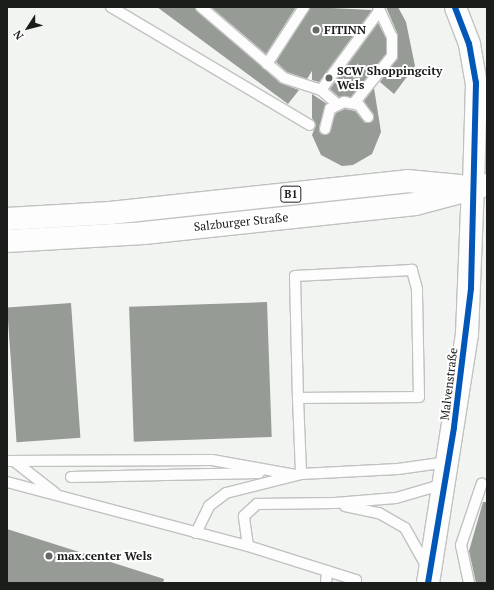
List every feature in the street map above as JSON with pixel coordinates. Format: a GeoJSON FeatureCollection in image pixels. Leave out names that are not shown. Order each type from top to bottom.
{"type":"FeatureCollection","features":[{"type":"Feature","properties":{"kind":"main road","name":"Salzburger Straße"},"geometry":{"type":"LineString","coordinates":[[7,219],[110,213],[407,181],[480,186]]}},
{"type":"Feature","properties":{"kind":"main road","name":"Salzburger Straße"},"geometry":{"type":"LineString","coordinates":[[7,241],[144,233],[414,204],[480,186]]}},
{"type":"Feature","properties":{"kind":"main road","name":"Malvenstraße"},"geometry":{"type":"LineString","coordinates":[[429,578],[445,483],[471,288],[480,186]]}},
{"type":"Feature","properties":{"kind":"street"},"geometry":{"type":"LineString","coordinates":[[455,7],[482,83],[480,186]]}},
{"type":"Feature","properties":{"kind":"lane"},"geometry":{"type":"LineString","coordinates":[[111,7],[310,125]]}},
{"type":"Feature","properties":{"kind":"lane"},"geometry":{"type":"LineString","coordinates":[[201,7],[284,78],[321,90],[337,104]]}},
{"type":"Feature","properties":{"kind":"lane"},"geometry":{"type":"LineString","coordinates":[[267,64],[304,7]]}},
{"type":"Feature","properties":{"kind":"lane"},"geometry":{"type":"LineString","coordinates":[[321,90],[379,9],[392,36],[392,56],[354,103],[337,104],[326,115],[325,129]]}},
{"type":"Feature","properties":{"kind":"lane"},"geometry":{"type":"LineString","coordinates":[[354,103],[368,117]]}},
{"type":"Feature","properties":{"kind":"lane"},"geometry":{"type":"LineString","coordinates":[[298,398],[419,397],[417,289],[412,270],[295,276],[299,475]]}},
{"type":"Feature","properties":{"kind":"lane"},"geometry":{"type":"LineString","coordinates":[[10,460],[212,460],[299,475]]}},
{"type":"Feature","properties":{"kind":"lane"},"geometry":{"type":"LineString","coordinates":[[10,460],[60,496]]}},
{"type":"Feature","properties":{"kind":"lane"},"geometry":{"type":"LineString","coordinates":[[196,533],[209,506],[226,493],[299,475],[398,469],[448,462]]}},
{"type":"Feature","properties":{"kind":"lane"},"geometry":{"type":"LineString","coordinates":[[71,477],[277,472]]}},
{"type":"Feature","properties":{"kind":"lane"},"geometry":{"type":"LineString","coordinates":[[7,482],[248,546],[356,581]]}},
{"type":"Feature","properties":{"kind":"lane"},"geometry":{"type":"LineString","coordinates":[[248,546],[244,516],[250,507],[258,504],[335,504],[409,496],[445,483]]}},
{"type":"Feature","properties":{"kind":"lane"},"geometry":{"type":"LineString","coordinates":[[469,583],[461,545],[482,483]]}},
{"type":"Feature","properties":{"kind":"lane"},"geometry":{"type":"LineString","coordinates":[[335,504],[380,513],[405,528],[429,578]]}},
{"type":"Feature","properties":{"kind":"lane"},"geometry":{"type":"LineString","coordinates":[[326,583],[327,571]]}},
{"type":"Feature","properties":{"kind":"building"},"geometry":{"type":"Polygon","coordinates":[[[157,7],[195,7],[280,83],[299,90],[288,104],[157,7]]]}},
{"type":"Feature","properties":{"kind":"building"},"geometry":{"type":"Polygon","coordinates":[[[211,7],[296,7],[266,54],[211,7]]]}},
{"type":"Feature","properties":{"kind":"building"},"geometry":{"type":"Polygon","coordinates":[[[310,7],[372,10],[319,82],[312,80],[312,71],[307,79],[287,72],[276,62],[310,7]]]}},
{"type":"Feature","properties":{"kind":"building"},"geometry":{"type":"Polygon","coordinates":[[[386,7],[398,7],[406,22],[415,66],[394,94],[380,82],[398,56],[398,35],[386,7]]]}},
{"type":"Feature","properties":{"kind":"building"},"geometry":{"type":"Polygon","coordinates":[[[378,23],[386,38],[386,54],[351,97],[339,97],[330,89],[378,23]]]}},
{"type":"Feature","properties":{"kind":"building"},"geometry":{"type":"Polygon","coordinates":[[[374,88],[381,132],[372,154],[353,165],[342,166],[321,155],[312,135],[316,125],[312,118],[312,94],[327,104],[319,128],[320,133],[326,135],[336,113],[345,109],[355,111],[365,123],[372,122],[374,116],[364,101],[374,88]]]}},
{"type":"Feature","properties":{"kind":"building"},"geometry":{"type":"Polygon","coordinates":[[[267,302],[272,437],[134,442],[129,307],[267,302]]]}},
{"type":"Feature","properties":{"kind":"building"},"geometry":{"type":"Polygon","coordinates":[[[71,303],[80,438],[17,442],[7,307],[71,303]]]}},
{"type":"Feature","properties":{"kind":"building"},"geometry":{"type":"Polygon","coordinates":[[[483,502],[487,502],[487,583],[476,583],[469,551],[483,502]]]}},
{"type":"Feature","properties":{"kind":"building","name":"max.center Wels"},"geometry":{"type":"Polygon","coordinates":[[[7,529],[164,579],[163,583],[7,583],[7,529]]]}},
{"type":"Feature","properties":{"kind":"cycle path"},"geometry":{"type":"LineString","coordinates":[[428,583],[454,427],[471,288],[476,83],[469,44],[455,7]]}},
{"type":"Feature","properties":{"kind":"place","name":"FITINN"},"geometry":{"type":"Point","coordinates":[316,30]}},
{"type":"Feature","properties":{"kind":"place","name":"SCW Shoppingcity Wels"},"geometry":{"type":"Point","coordinates":[329,78]}},
{"type":"Feature","properties":{"kind":"place","name":"max.center Wels"},"geometry":{"type":"Point","coordinates":[49,556]}}]}
